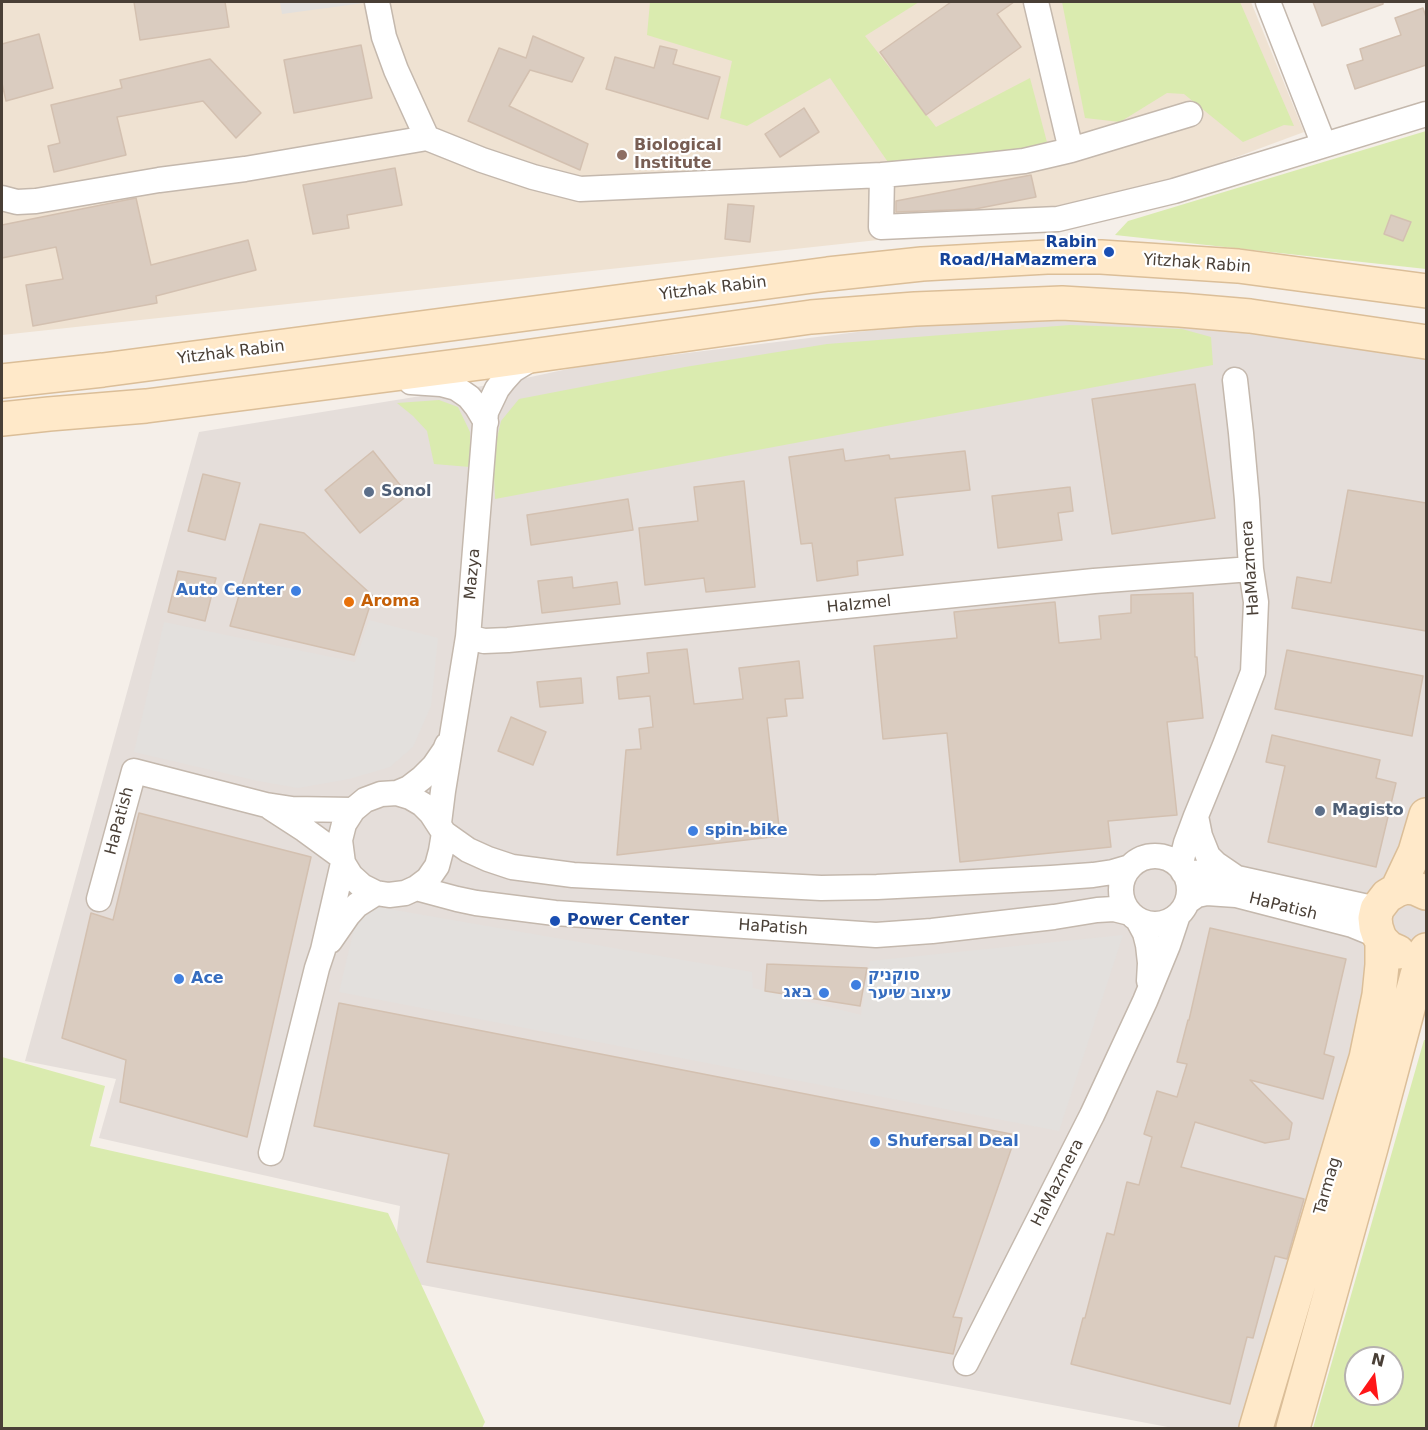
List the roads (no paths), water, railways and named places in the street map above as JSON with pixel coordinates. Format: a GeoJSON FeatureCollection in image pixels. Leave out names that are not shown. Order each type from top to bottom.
{"type":"FeatureCollection","features":[{"type":"Feature","properties":{"kind":"main road","name":"Yitzhak Rabin"},"geometry":{"type":"LineString","coordinates":[[2,381],[103,370],[828,274],[922,264],[1047,257],[1101,257],[1238,266],[1426,291]]}},
{"type":"Feature","properties":{"kind":"main road"},"geometry":{"type":"LineString","coordinates":[[2,419],[146,406],[544,355],[811,317],[915,309],[1062,303],[1180,310],[1250,316],[1426,342]]}},
{"type":"Feature","properties":{"kind":"main road"},"geometry":{"type":"LineString","coordinates":[[1391,337],[1426,348]]}},
{"type":"Feature","properties":{"kind":"main road","name":"Tarmag"},"geometry":{"type":"LineString","coordinates":[[1256,1428],[1366,1058],[1380,995],[1382,964],[1392,913],[1416,852],[1426,815]]}},
{"type":"Feature","properties":{"kind":"main road"},"geometry":{"type":"LineString","coordinates":[[1392,913],[1389,948],[1407,954],[1426,950]]}},
{"type":"Feature","properties":{"kind":"main road","name":"Tarmag"},"geometry":{"type":"LineString","coordinates":[[1299,1420],[1417,975],[1426,950]]}},
{"type":"Feature","properties":{"kind":"street"},"geometry":{"type":"LineString","coordinates":[[377,2],[384,37],[396,70],[428,138]]}},
{"type":"Feature","properties":{"kind":"street"},"geometry":{"type":"LineString","coordinates":[[1036,2],[1071,150]]}},
{"type":"Feature","properties":{"kind":"street"},"geometry":{"type":"LineString","coordinates":[[1268,2],[1324,145]]}},
{"type":"Feature","properties":{"kind":"street"},"geometry":{"type":"LineString","coordinates":[[2,198],[17,202],[36,201],[428,138],[482,160],[533,177],[580,189],[882,175],[1024,160],[1071,150],[1190,114]]}},
{"type":"Feature","properties":{"kind":"street"},"geometry":{"type":"LineString","coordinates":[[882,175],[881,227],[1058,219],[1174,191],[1426,114]]}},
{"type":"Feature","properties":{"kind":"street","name":"Mazya"},"geometry":{"type":"LineString","coordinates":[[441,828],[453,725],[468,637],[486,412],[497,388],[513,370],[532,358],[544,355]]}},
{"type":"Feature","properties":{"kind":"street"},"geometry":{"type":"LineString","coordinates":[[364,378],[441,384],[456,388],[477,406],[486,422]]}},
{"type":"Feature","properties":{"kind":"street","name":"HaMazmera"},"geometry":{"type":"LineString","coordinates":[[1182,870],[1186,843],[1253,672],[1256,602],[1251,569],[1247,500],[1235,380]]}},
{"type":"Feature","properties":{"kind":"street","name":"HaIzmel"},"geometry":{"type":"LineString","coordinates":[[468,637],[484,641],[508,640],[1094,581],[1251,569]]}},
{"type":"Feature","properties":{"kind":"street","name":"Mazya"},"geometry":{"type":"LineString","coordinates":[[397,794],[416,783],[435,766],[445,750],[453,725]]}},
{"type":"Feature","properties":{"kind":"street","name":"HaPatish"},"geometry":{"type":"LineString","coordinates":[[99,898],[134,771],[267,805],[292,809],[353,810]]}},
{"type":"Feature","properties":{"kind":"street"},"geometry":{"type":"LineString","coordinates":[[271,1153],[323,950],[342,860],[340,840],[344,824],[353,810],[365,800],[381,794],[410,797],[422,804],[441,828],[468,850],[488,859],[512,867],[573,874],[821,888],[878,887],[1093,875],[1113,872],[1130,867],[1143,858],[1159,856],[1167,858],[1182,870],[1189,886],[1182,909],[1171,920],[1155,924],[1146,923],[1134,916],[1125,906],[1120,890],[1130,867]]}},
{"type":"Feature","properties":{"kind":"street","name":"HaPatish"},"geometry":{"type":"LineString","coordinates":[[267,805],[306,830],[342,860]]}},
{"type":"Feature","properties":{"kind":"street"},"geometry":{"type":"LineString","coordinates":[[1196,816],[1200,836],[1208,856],[1237,878]]}},
{"type":"Feature","properties":{"kind":"street"},"geometry":{"type":"LineString","coordinates":[[342,860],[351,876],[362,886],[376,893],[389,895],[405,893],[428,879],[437,866],[441,851],[441,828]]}},
{"type":"Feature","properties":{"kind":"street","name":"HaPatish"},"geometry":{"type":"LineString","coordinates":[[1182,870],[1237,878],[1392,913]]}},
{"type":"Feature","properties":{"kind":"street","name":"HaPatish"},"geometry":{"type":"LineString","coordinates":[[416,888],[476,903],[555,913],[876,934],[932,931],[1098,910],[1113,909],[1134,916]]}},
{"type":"Feature","properties":{"kind":"street"},"geometry":{"type":"LineString","coordinates":[[323,950],[357,905],[376,893]]}},
{"type":"Feature","properties":{"kind":"street","name":"HaPatish"},"geometry":{"type":"LineString","coordinates":[[1182,909],[1197,895],[1207,893],[1236,895],[1352,925],[1392,913]]}},
{"type":"Feature","properties":{"kind":"street","name":"HaMazmera"},"geometry":{"type":"LineString","coordinates":[[966,1363],[1092,1115],[1145,1001],[1182,909]]}},
{"type":"Feature","properties":{"kind":"street","name":"HaMazmera"},"geometry":{"type":"LineString","coordinates":[[1134,916],[1148,945],[1149,983],[1145,1001]]}},
{"type":"Feature","properties":{"kind":"place","name":"Biological Institute"},"geometry":{"type":"Point","coordinates":[622,155]}},
{"type":"Feature","properties":{"kind":"place","name":"Rabin Road/HaMazmera"},"geometry":{"type":"Point","coordinates":[1109,252]}},
{"type":"Feature","properties":{"kind":"place","name":"Sonol"},"geometry":{"type":"Point","coordinates":[369,492]}},
{"type":"Feature","properties":{"kind":"place","name":"Auto Center"},"geometry":{"type":"Point","coordinates":[296,591]}},
{"type":"Feature","properties":{"kind":"place","name":"Aroma"},"geometry":{"type":"Point","coordinates":[349,602]}},
{"type":"Feature","properties":{"kind":"place","name":"Magisto"},"geometry":{"type":"Point","coordinates":[1320,811]}},
{"type":"Feature","properties":{"kind":"place","name":"spin-bike"},"geometry":{"type":"Point","coordinates":[693,831]}},
{"type":"Feature","properties":{"kind":"place","name":"Power Center"},"geometry":{"type":"Point","coordinates":[555,921]}},
{"type":"Feature","properties":{"kind":"place","name":"Ace"},"geometry":{"type":"Point","coordinates":[179,979]}},
{"type":"Feature","properties":{"kind":"place","name":"סוקניק עיצוב שיער"},"geometry":{"type":"Point","coordinates":[856,985]}},
{"type":"Feature","properties":{"kind":"place","name":"באג"},"geometry":{"type":"Point","coordinates":[824,993]}},
{"type":"Feature","properties":{"kind":"place","name":"Shufersal Deal"},"geometry":{"type":"Point","coordinates":[875,1142]}}]}
